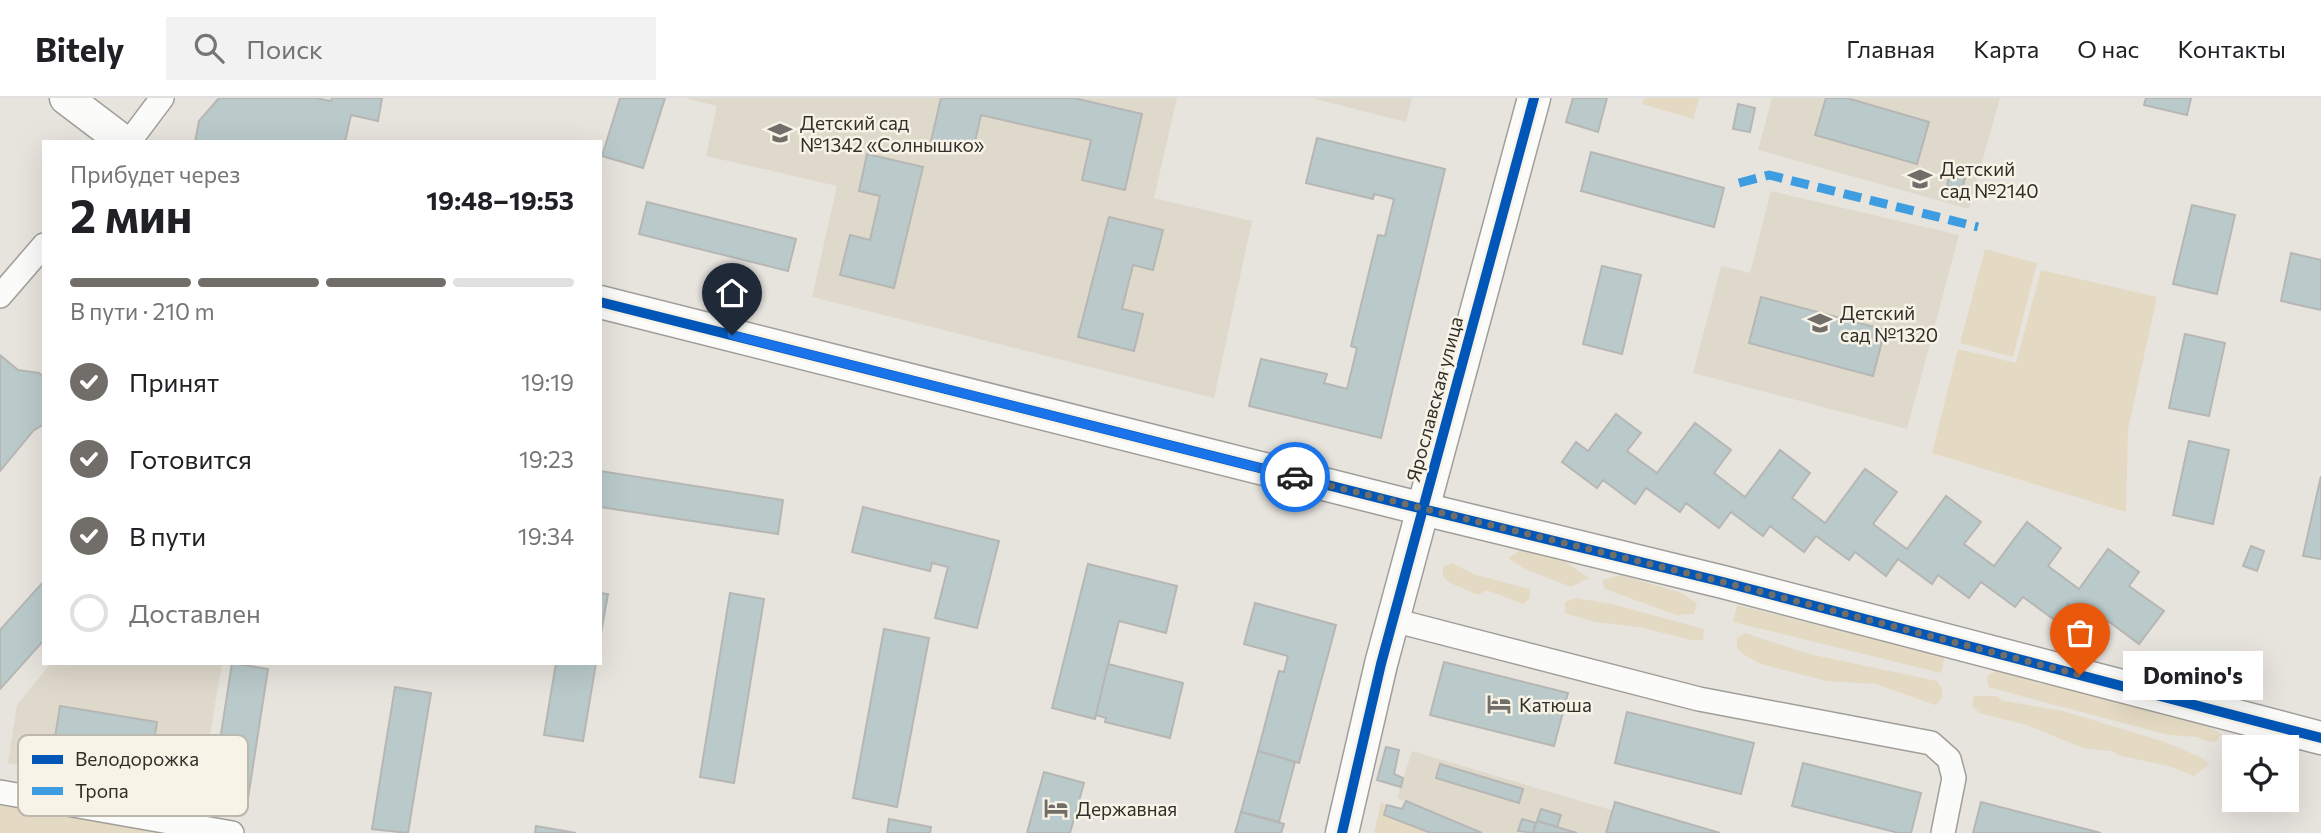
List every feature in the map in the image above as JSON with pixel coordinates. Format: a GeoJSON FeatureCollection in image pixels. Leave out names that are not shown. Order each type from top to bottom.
{"type":"FeatureCollection","features":[{"type":"Feature","properties":{"kind":"street"},"geometry":{"type":"LineString","coordinates":[[66,98],[123,140]]}},
{"type":"Feature","properties":{"kind":"street"},"geometry":{"type":"LineString","coordinates":[[128,140],[162,98]]}},
{"type":"Feature","properties":{"kind":"street","name":"Ярославская улица"},"geometry":{"type":"LineString","coordinates":[[1342,833],[1393,620],[1534,98]]}},
{"type":"Feature","properties":{"kind":"street"},"geometry":{"type":"LineString","coordinates":[[0,296],[42,247]]}},
{"type":"Feature","properties":{"kind":"street"},"geometry":{"type":"LineString","coordinates":[[602,303],[1723,582],[2321,738]]}},
{"type":"Feature","properties":{"kind":"street"},"geometry":{"type":"LineString","coordinates":[[1393,620],[1699,698],[1931,743],[1948,759],[1954,778],[1943,833]]}},
{"type":"Feature","properties":{"kind":"street"},"geometry":{"type":"LineString","coordinates":[[0,792],[18,795]]}},
{"type":"Feature","properties":{"kind":"street"},"geometry":{"type":"LineString","coordinates":[[136,816],[232,833]]}},
{"type":"Feature","properties":{"kind":"shaded area"},"geometry":{"type":"Polygon","coordinates":[[[685,98],[1177,98],[1154,198],[1252,221],[1214,398],[812,297],[837,186],[706,156],[717,106],[685,98]]]}},
{"type":"Feature","properties":{"kind":"shaded area"},"geometry":{"type":"Polygon","coordinates":[[[1312,98],[1412,98],[1406,122],[1312,98]]]}},
{"type":"Feature","properties":{"kind":"shaded area"},"geometry":{"type":"Polygon","coordinates":[[[1644,98],[1699,98],[1693,119],[1642,104],[1644,98]]]}},
{"type":"Feature","properties":{"kind":"shaded area","name":"Детский сад №2140"},"geometry":{"type":"Polygon","coordinates":[[[1772,98],[2000,98],[1969,209],[1758,150],[1772,98]]]}},
{"type":"Feature","properties":{"kind":"shaded area","name":"Детский сад №1320"},"geometry":{"type":"Polygon","coordinates":[[[1771,191],[1959,235],[1907,429],[1693,373],[1721,266],[1750,273],[1771,191]]]}},
{"type":"Feature","properties":{"kind":"shaded area"},"geometry":{"type":"Polygon","coordinates":[[[1985,249],[2037,263],[2013,357],[1960,343],[1985,249]]]}},
{"type":"Feature","properties":{"kind":"shaded area"},"geometry":{"type":"Polygon","coordinates":[[[2041,270],[2157,297],[2128,429],[2126,512],[1932,453],[1958,349],[2016,363],[2041,270]]]}},
{"type":"Feature","properties":{"kind":"shaded area"},"geometry":{"type":"Polygon","coordinates":[[[1522,549],[1566,562],[1589,578],[1571,587],[1525,569],[1508,558],[1522,549]]]}},
{"type":"Feature","properties":{"kind":"shaded area"},"geometry":{"type":"Polygon","coordinates":[[[1452,563],[1476,575],[1530,589],[1530,598],[1523,604],[1486,590],[1478,595],[1450,583],[1443,576],[1443,567],[1452,563]]]}},
{"type":"Feature","properties":{"kind":"shaded area"},"geometry":{"type":"Polygon","coordinates":[[[1621,575],[1682,593],[1697,604],[1694,614],[1676,615],[1605,589],[1602,580],[1621,575]]]}},
{"type":"Feature","properties":{"kind":"shaded area"},"geometry":{"type":"Polygon","coordinates":[[[1576,598],[1612,604],[1704,629],[1703,640],[1691,640],[1639,627],[1595,622],[1565,613],[1565,602],[1576,598]]]}},
{"type":"Feature","properties":{"kind":"shaded area"},"geometry":{"type":"Polygon","coordinates":[[[1737,605],[1945,656],[1941,673],[1733,622],[1737,605]]]}},
{"type":"Feature","properties":{"kind":"shaded area"},"geometry":{"type":"Polygon","coordinates":[[[1745,633],[1809,654],[1937,681],[1942,689],[1942,698],[1935,705],[1876,684],[1827,681],[1761,664],[1737,648],[1737,638],[1745,633]]]}},
{"type":"Feature","properties":{"kind":"shaded area"},"geometry":{"type":"Polygon","coordinates":[[[49,665],[222,665],[210,735],[18,735],[18,765],[8,763],[17,705],[49,665]]]}},
{"type":"Feature","properties":{"kind":"shaded area"},"geometry":{"type":"Polygon","coordinates":[[[1995,671],[2004,671],[2040,684],[2069,685],[2131,706],[2206,724],[2222,734],[2215,742],[2197,737],[2168,735],[1988,687],[1987,677],[1995,671]]]}},
{"type":"Feature","properties":{"kind":"shaded area"},"geometry":{"type":"Polygon","coordinates":[[[1974,696],[1996,696],[2004,701],[2063,711],[2165,742],[2202,758],[2209,764],[2194,776],[2169,766],[2121,756],[2111,751],[2083,748],[2027,725],[1979,713],[1972,705],[1974,696]]]}},
{"type":"Feature","properties":{"kind":"shaded area"},"geometry":{"type":"Polygon","coordinates":[[[1412,751],[1689,833],[1431,833],[1384,815],[1387,805],[1402,809],[1406,802],[1397,798],[1412,751]]]}},
{"type":"Feature","properties":{"kind":"shaded area"},"geometry":{"type":"Polygon","coordinates":[[[1381,802],[1387,805],[1384,815],[1431,833],[1374,833],[1381,802]]]}},
{"type":"Feature","properties":{"kind":"shaded area"},"geometry":{"type":"Polygon","coordinates":[[[0,805],[18,808],[18,816],[66,816],[167,833],[0,833],[0,805]]]}},
{"type":"Feature","properties":{"kind":"building"},"geometry":{"type":"Polygon","coordinates":[[[219,98],[315,98],[331,101],[332,98],[382,98],[378,121],[351,115],[345,140],[195,140],[199,121],[219,98]]]}},
{"type":"Feature","properties":{"kind":"building"},"geometry":{"type":"Polygon","coordinates":[[[620,98],[665,98],[643,168],[602,156],[620,98]]]}},
{"type":"Feature","properties":{"kind":"building"},"geometry":{"type":"Polygon","coordinates":[[[941,98],[1074,98],[1142,114],[1125,190],[1082,180],[1091,140],[981,115],[973,150],[931,141],[941,98]]]}},
{"type":"Feature","properties":{"kind":"building"},"geometry":{"type":"Polygon","coordinates":[[[1573,98],[1607,98],[1598,132],[1566,122],[1573,98]]]}},
{"type":"Feature","properties":{"kind":"building"},"geometry":{"type":"Polygon","coordinates":[[[1826,98],[1847,98],[1929,122],[1917,164],[1815,135],[1826,98]]]}},
{"type":"Feature","properties":{"kind":"building"},"geometry":{"type":"Polygon","coordinates":[[[2146,98],[2191,98],[2187,115],[2144,105],[2146,98]]]}},
{"type":"Feature","properties":{"kind":"building"},"geometry":{"type":"Polygon","coordinates":[[[1738,104],[1755,108],[1750,132],[1733,129],[1738,104]]]}},
{"type":"Feature","properties":{"kind":"building"},"geometry":{"type":"Polygon","coordinates":[[[1317,138],[1445,169],[1381,438],[1249,406],[1261,359],[1327,374],[1324,383],[1347,389],[1357,348],[1351,346],[1378,235],[1385,236],[1394,199],[1374,194],[1373,199],[1306,183],[1317,138]]]}},
{"type":"Feature","properties":{"kind":"building"},"geometry":{"type":"Polygon","coordinates":[[[1591,152],[1724,188],[1714,227],[1581,191],[1591,152]]]}},
{"type":"Feature","properties":{"kind":"building"},"geometry":{"type":"Polygon","coordinates":[[[867,154],[923,167],[894,288],[840,275],[850,235],[870,240],[880,196],[859,191],[867,154]]]}},
{"type":"Feature","properties":{"kind":"building"},"geometry":{"type":"Polygon","coordinates":[[[1949,175],[1965,178],[1962,189],[1947,186],[1949,175]]]}},
{"type":"Feature","properties":{"kind":"building"},"geometry":{"type":"Polygon","coordinates":[[[647,202],[796,239],[788,271],[639,234],[647,202]]]}},
{"type":"Feature","properties":{"kind":"building"},"geometry":{"type":"Polygon","coordinates":[[[2192,205],[2235,215],[2217,294],[2173,284],[2192,205]]]}},
{"type":"Feature","properties":{"kind":"building"},"geometry":{"type":"Polygon","coordinates":[[[1109,217],[1163,230],[1153,270],[1133,265],[1122,309],[1143,314],[1134,351],[1078,337],[1109,217]]]}},
{"type":"Feature","properties":{"kind":"building"},"geometry":{"type":"Polygon","coordinates":[[[2291,253],[2321,260],[2321,310],[2281,301],[2291,253]]]}},
{"type":"Feature","properties":{"kind":"building"},"geometry":{"type":"Polygon","coordinates":[[[1602,266],[1641,275],[1622,354],[1583,344],[1602,266]]]}},
{"type":"Feature","properties":{"kind":"building"},"geometry":{"type":"Polygon","coordinates":[[[1761,297],[1885,330],[1873,376],[1749,343],[1761,297]]]}},
{"type":"Feature","properties":{"kind":"building"},"geometry":{"type":"Polygon","coordinates":[[[2185,334],[2225,343],[2209,416],[2169,408],[2185,334]]]}},
{"type":"Feature","properties":{"kind":"building"},"geometry":{"type":"Polygon","coordinates":[[[0,355],[18,370],[42,375],[42,425],[33,431],[0,471],[0,355]]]}},
{"type":"Feature","properties":{"kind":"building"},"geometry":{"type":"Polygon","coordinates":[[[1616,414],[1641,433],[1627,451],[1657,473],[1695,423],[1731,450],[1714,473],[1745,497],[1780,450],[1810,473],[1792,498],[1825,523],[1865,469],[1897,492],[1873,524],[1907,549],[1946,496],[1981,522],[1964,544],[1994,566],[2027,522],[2061,548],[2048,566],[2079,589],[2108,549],[2139,572],[2129,586],[2164,611],[2139,644],[2108,621],[2102,629],[2068,604],[2056,621],[2023,597],[2015,607],[1981,582],[1969,598],[1938,575],[1932,584],[1898,559],[1886,576],[1855,552],[1849,560],[1816,536],[1804,552],[1770,526],[1763,536],[1731,512],[1719,528],[1686,503],[1680,512],[1646,488],[1635,504],[1603,480],[1597,488],[1562,462],[1576,442],[1588,451],[1616,414]]]}},
{"type":"Feature","properties":{"kind":"building"},"geometry":{"type":"Polygon","coordinates":[[[2189,441],[2229,450],[2213,524],[2173,515],[2189,441]]]}},
{"type":"Feature","properties":{"kind":"building"},"geometry":{"type":"Polygon","coordinates":[[[602,471],[783,500],[778,534],[602,507],[602,471]]]}},
{"type":"Feature","properties":{"kind":"building"},"geometry":{"type":"Polygon","coordinates":[[[2321,476],[2321,557],[2320,559],[2303,556],[2321,476]]]}},
{"type":"Feature","properties":{"kind":"building"},"geometry":{"type":"Polygon","coordinates":[[[863,507],[999,541],[977,628],[935,618],[948,567],[932,563],[930,571],[852,552],[863,507]]]}},
{"type":"Feature","properties":{"kind":"building"},"geometry":{"type":"Polygon","coordinates":[[[2251,546],[2264,551],[2257,571],[2243,566],[2251,546]]]}},
{"type":"Feature","properties":{"kind":"building"},"geometry":{"type":"Polygon","coordinates":[[[1088,564],[1177,586],[1166,633],[1119,621],[1095,719],[1052,708],[1088,564]]]}},
{"type":"Feature","properties":{"kind":"building"},"geometry":{"type":"Polygon","coordinates":[[[42,583],[42,642],[0,689],[0,630],[42,583]]]}},
{"type":"Feature","properties":{"kind":"building"},"geometry":{"type":"Polygon","coordinates":[[[602,593],[608,594],[602,628],[602,593]]]}},
{"type":"Feature","properties":{"kind":"building"},"geometry":{"type":"Polygon","coordinates":[[[730,593],[764,599],[734,783],[700,777],[730,593]]]}},
{"type":"Feature","properties":{"kind":"building"},"geometry":{"type":"Polygon","coordinates":[[[1255,603],[1336,625],[1299,763],[1258,751],[1279,671],[1284,672],[1288,656],[1244,644],[1255,603]]]}},
{"type":"Feature","properties":{"kind":"building"},"geometry":{"type":"Polygon","coordinates":[[[884,629],[929,638],[897,807],[853,798],[884,629]]]}},
{"type":"Feature","properties":{"kind":"building","name":"Катюша"},"geometry":{"type":"Polygon","coordinates":[[[1444,662],[1568,693],[1554,746],[1430,715],[1444,662]]]}},
{"type":"Feature","properties":{"kind":"building"},"geometry":{"type":"Polygon","coordinates":[[[1108,664],[1183,683],[1170,738],[1105,722],[1106,718],[1096,715],[1108,664]]]}},
{"type":"Feature","properties":{"kind":"building"},"geometry":{"type":"Polygon","coordinates":[[[232,665],[268,669],[248,798],[248,735],[221,735],[232,665]]]}},
{"type":"Feature","properties":{"kind":"building"},"geometry":{"type":"Polygon","coordinates":[[[556,665],[596,665],[583,741],[544,735],[556,665]]]}},
{"type":"Feature","properties":{"kind":"building"},"geometry":{"type":"Polygon","coordinates":[[[395,687],[431,693],[408,833],[372,829],[395,687]]]}},
{"type":"Feature","properties":{"kind":"building"},"geometry":{"type":"Polygon","coordinates":[[[60,706],[157,722],[155,735],[55,735],[60,706]]]}},
{"type":"Feature","properties":{"kind":"building"},"geometry":{"type":"Polygon","coordinates":[[[1627,712],[1754,743],[1741,794],[1615,763],[1627,712]]]}},
{"type":"Feature","properties":{"kind":"building"},"geometry":{"type":"Polygon","coordinates":[[[1386,747],[1399,750],[1394,774],[1403,778],[1401,787],[1377,780],[1386,747]]]}},
{"type":"Feature","properties":{"kind":"building"},"geometry":{"type":"Polygon","coordinates":[[[1258,751],[1295,762],[1279,822],[1241,812],[1258,751]]]}},
{"type":"Feature","properties":{"kind":"building"},"geometry":{"type":"Polygon","coordinates":[[[1803,763],[1921,793],[1911,833],[1899,833],[1792,806],[1803,763]]]}},
{"type":"Feature","properties":{"kind":"building"},"geometry":{"type":"Polygon","coordinates":[[[1440,764],[1523,789],[1519,803],[1436,778],[1440,764]]]}},
{"type":"Feature","properties":{"kind":"building","name":"Державная"},"geometry":{"type":"Polygon","coordinates":[[[1044,772],[1084,783],[1070,833],[1027,833],[1044,772]]]}},
{"type":"Feature","properties":{"kind":"building"},"geometry":{"type":"Polygon","coordinates":[[[1406,801],[1482,833],[1431,833],[1384,815],[1387,805],[1402,809],[1406,801]]]}},
{"type":"Feature","properties":{"kind":"building"},"geometry":{"type":"Polygon","coordinates":[[[1615,802],[1720,833],[1606,833],[1615,802]]]}},
{"type":"Feature","properties":{"kind":"building"},"geometry":{"type":"Polygon","coordinates":[[[1981,802],[2101,833],[1973,833],[1981,802]]]}},
{"type":"Feature","properties":{"kind":"building"},"geometry":{"type":"Polygon","coordinates":[[[1541,809],[1561,815],[1557,827],[1537,821],[1541,809]]]}},
{"type":"Feature","properties":{"kind":"building"},"geometry":{"type":"Polygon","coordinates":[[[1241,812],[1284,824],[1281,833],[1235,833],[1241,812]]]}},
{"type":"Feature","properties":{"kind":"building"},"geometry":{"type":"Polygon","coordinates":[[[889,819],[931,827],[930,833],[887,833],[889,819]]]}},
{"type":"Feature","properties":{"kind":"building"},"geometry":{"type":"Polygon","coordinates":[[[1522,819],[1536,823],[1533,833],[1518,831],[1522,819]]]}},
{"type":"Feature","properties":{"kind":"building"},"geometry":{"type":"Polygon","coordinates":[[[1537,821],[1577,833],[1533,833],[1537,821]]]}},
{"type":"Feature","properties":{"kind":"building"},"geometry":{"type":"Polygon","coordinates":[[[536,826],[576,833],[535,833],[536,826]]]}},
{"type":"Feature","properties":{"kind":"marked path"},"geometry":{"type":"LineString","coordinates":[[1739,183],[1769,175],[1978,227]]}},
{"type":"Feature","properties":{"kind":"cycle path"},"geometry":{"type":"LineString","coordinates":[[1342,833],[1381,664],[1534,98]]}},
{"type":"Feature","properties":{"kind":"cycle path"},"geometry":{"type":"LineString","coordinates":[[602,303],[1723,582],[2321,738]]}},
{"type":"Feature","properties":{"kind":"way so far"},"geometry":{"type":"LineString","coordinates":[[1295,477],[1723,582],[2080,675]]}},
{"type":"Feature","properties":{"kind":"place","name":"Детский сад №1342 «Солнышко»"},"geometry":{"type":"Point","coordinates":[780,133]}},
{"type":"Feature","properties":{"kind":"place","name":"Детский сад №2140"},"geometry":{"type":"Point","coordinates":[1920,179]}},
{"type":"Feature","properties":{"kind":"place","name":"Детский сад №1320"},"geometry":{"type":"Point","coordinates":[1820,323]}},
{"type":"Feature","properties":{"kind":"place","name":"Domino's"},"geometry":{"type":"Point","coordinates":[2080,675]}},
{"type":"Feature","properties":{"kind":"place","name":"Катюша"},"geometry":{"type":"Point","coordinates":[1499,704]}},
{"type":"Feature","properties":{"kind":"place","name":"Державная"},"geometry":{"type":"Point","coordinates":[1056,808]}},
{"type":"Feature","properties":{"kind":"route"},"geometry":{"type":"LineString","coordinates":[[732,335],[1295,477]]}}]}
